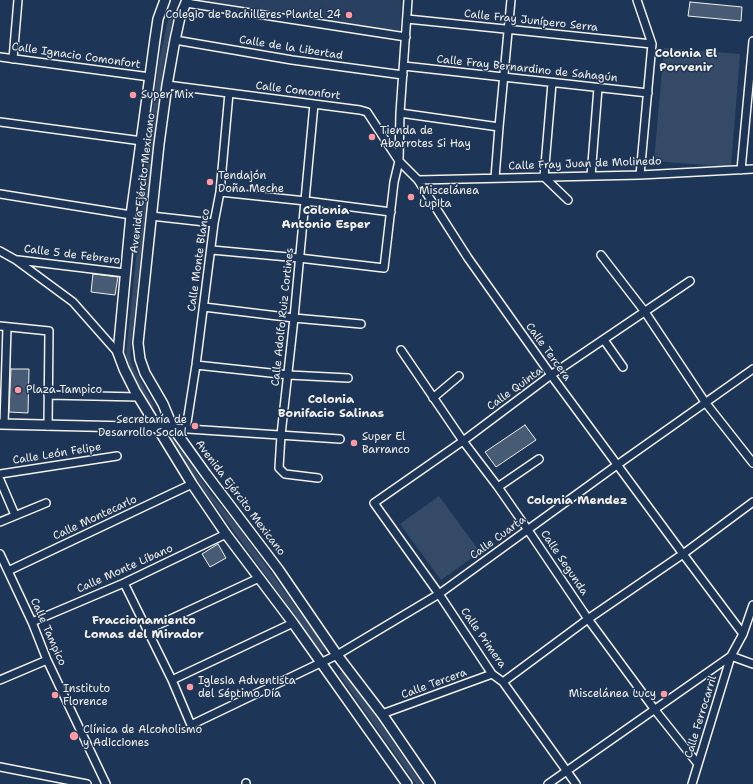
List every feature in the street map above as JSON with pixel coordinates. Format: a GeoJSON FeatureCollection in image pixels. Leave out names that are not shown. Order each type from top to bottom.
{"type":"FeatureCollection","features":[{"type":"Feature","properties":{"kind":"main road","name":"Avenida Ejército Mexicano"},"geometry":{"type":"LineString","coordinates":[[163,0],[154,39],[142,141],[131,215],[118,353],[124,369],[157,428],[192,484],[226,534],[293,623],[407,784]]}},
{"type":"Feature","properties":{"kind":"main road","name":"Avenida Ejército Mexicano"},"geometry":{"type":"LineString","coordinates":[[186,1],[180,17],[167,85],[151,216],[138,343],[140,359],[145,373],[163,404],[173,428],[278,569],[336,655],[382,714],[430,784]]}},
{"type":"Feature","properties":{"kind":"main road"},"geometry":{"type":"LineString","coordinates":[[2,424],[173,428]]}},
{"type":"Feature","properties":{"kind":"street"},"geometry":{"type":"LineString","coordinates":[[13,59],[18,0]]}},
{"type":"Feature","properties":{"kind":"street"},"geometry":{"type":"LineString","coordinates":[[212,250],[384,268],[394,182],[399,161],[400,113],[408,0]]}},
{"type":"Feature","properties":{"kind":"street"},"geometry":{"type":"LineString","coordinates":[[495,178],[511,0]]}},
{"type":"Feature","properties":{"kind":"street"},"geometry":{"type":"LineString","coordinates":[[637,0],[652,44],[640,175]]}},
{"type":"Feature","properties":{"kind":"street"},"geometry":{"type":"LineString","coordinates":[[186,1],[406,37]]}},
{"type":"Feature","properties":{"kind":"street","name":"Calle Fray Junípero Serra"},"geometry":{"type":"LineString","coordinates":[[407,19],[652,44]]}},
{"type":"Feature","properties":{"kind":"street","name":"Calle de la Libertad"},"geometry":{"type":"LineString","coordinates":[[175,40],[292,60],[403,75]]}},
{"type":"Feature","properties":{"kind":"street"},"geometry":{"type":"LineString","coordinates":[[741,170],[750,104],[753,41]]}},
{"type":"Feature","properties":{"kind":"street","name":"Calle Ignacio Comonfort"},"geometry":{"type":"LineString","coordinates":[[0,57],[150,77]]}},
{"type":"Feature","properties":{"kind":"street","name":"Calle Fray Bernardino de Sahagún"},"geometry":{"type":"LineString","coordinates":[[404,66],[503,78],[648,92]]}},
{"type":"Feature","properties":{"kind":"street"},"geometry":{"type":"LineString","coordinates":[[552,83],[544,177],[568,200]]}},
{"type":"Feature","properties":{"kind":"street","name":"Calle Comonfort"},"geometry":{"type":"LineString","coordinates":[[167,85],[367,112],[399,161]]}},
{"type":"Feature","properties":{"kind":"street"},"geometry":{"type":"LineString","coordinates":[[592,176],[598,88]]}},
{"type":"Feature","properties":{"kind":"street","name":"Calle Monte Blanco"},"geometry":{"type":"LineString","coordinates":[[186,428],[212,250],[214,223],[220,192],[229,93]]}},
{"type":"Feature","properties":{"kind":"street","name":"Calle Adolfo Ruiz Cortines"},"geometry":{"type":"LineString","coordinates":[[314,104],[306,201],[299,258],[289,375],[281,435],[279,468],[282,471],[292,475],[318,478]]}},
{"type":"Feature","properties":{"kind":"street"},"geometry":{"type":"LineString","coordinates":[[400,113],[499,127]]}},
{"type":"Feature","properties":{"kind":"street"},"geometry":{"type":"LineString","coordinates":[[0,122],[142,141]]}},
{"type":"Feature","properties":{"kind":"street","name":"Calle Tercera"},"geometry":{"type":"LineString","coordinates":[[399,161],[418,180],[468,258],[551,376],[743,634]]}},
{"type":"Feature","properties":{"kind":"street","name":"Calle Fray Juan de Molinedo"},"geometry":{"type":"LineString","coordinates":[[418,180],[640,175],[753,170]]}},
{"type":"Feature","properties":{"kind":"street"},"geometry":{"type":"LineString","coordinates":[[220,192],[391,212]]}},
{"type":"Feature","properties":{"kind":"street"},"geometry":{"type":"LineString","coordinates":[[0,194],[131,215]]}},
{"type":"Feature","properties":{"kind":"street"},"geometry":{"type":"LineString","coordinates":[[151,216],[214,223]]}},
{"type":"Feature","properties":{"kind":"street"},"geometry":{"type":"LineString","coordinates":[[0,251],[16,260],[73,302],[118,353]]}},
{"type":"Feature","properties":{"kind":"street"},"geometry":{"type":"LineString","coordinates":[[601,255],[645,312],[705,402],[753,463]]}},
{"type":"Feature","properties":{"kind":"street","name":"Calle 5 de Febrero"},"geometry":{"type":"LineString","coordinates":[[16,260],[125,273]]}},
{"type":"Feature","properties":{"kind":"street","name":"Calle Quinta"},"geometry":{"type":"LineString","coordinates":[[374,502],[463,441],[551,376],[690,281]]}},
{"type":"Feature","properties":{"kind":"street"},"geometry":{"type":"LineString","coordinates":[[204,307],[294,318],[361,324]]}},
{"type":"Feature","properties":{"kind":"street"},"geometry":{"type":"LineString","coordinates":[[2,424],[3,326],[49,331],[48,426]]}},
{"type":"Feature","properties":{"kind":"street"},"geometry":{"type":"LineString","coordinates":[[604,340],[623,367]]}},
{"type":"Feature","properties":{"kind":"street","name":"Calle Segunda"},"geometry":{"type":"LineString","coordinates":[[401,350],[463,441],[528,530],[588,619],[655,710],[698,764]]}},
{"type":"Feature","properties":{"kind":"street"},"geometry":{"type":"LineString","coordinates":[[196,365],[289,375],[348,378]]}},
{"type":"Feature","properties":{"kind":"street","name":"Calle Cuarta"},"geometry":{"type":"LineString","coordinates":[[172,680],[192,725],[336,655],[439,594],[753,369]]}},
{"type":"Feature","properties":{"kind":"street"},"geometry":{"type":"LineString","coordinates":[[433,398],[459,376]]}},
{"type":"Feature","properties":{"kind":"street"},"geometry":{"type":"LineString","coordinates":[[48,395],[140,397]]}},
{"type":"Feature","properties":{"kind":"street"},"geometry":{"type":"LineString","coordinates":[[173,428],[340,439]]}},
{"type":"Feature","properties":{"kind":"street","name":"Calle León Felipe"},"geometry":{"type":"LineString","coordinates":[[0,474],[117,456]]}},
{"type":"Feature","properties":{"kind":"street"},"geometry":{"type":"LineString","coordinates":[[498,487],[539,459]]}},
{"type":"Feature","properties":{"kind":"street"},"geometry":{"type":"LineString","coordinates":[[0,480],[15,515]]}},
{"type":"Feature","properties":{"kind":"street","name":"Calle Montecarlo"},"geometry":{"type":"LineString","coordinates":[[8,571],[192,484]]}},
{"type":"Feature","properties":{"kind":"street"},"geometry":{"type":"LineString","coordinates":[[0,522],[46,502]]}},
{"type":"Feature","properties":{"kind":"street","name":"Calle Primera"},"geometry":{"type":"LineString","coordinates":[[374,502],[439,594],[492,674],[503,682],[576,784]]}},
{"type":"Feature","properties":{"kind":"street"},"geometry":{"type":"LineString","coordinates":[[503,682],[588,619],[682,554],[753,502]]}},
{"type":"Feature","properties":{"kind":"street","name":"Calle Monte Líbano"},"geometry":{"type":"LineString","coordinates":[[32,622],[124,583],[226,534]]}},
{"type":"Feature","properties":{"kind":"street","name":"Calle Tampico"},"geometry":{"type":"LineString","coordinates":[[0,554],[32,622],[47,660],[106,784]]}},
{"type":"Feature","properties":{"kind":"street"},"geometry":{"type":"LineString","coordinates":[[147,630],[259,578]]}},
{"type":"Feature","properties":{"kind":"street"},"geometry":{"type":"LineString","coordinates":[[124,583],[172,680],[293,623]]}},
{"type":"Feature","properties":{"kind":"street"},"geometry":{"type":"LineString","coordinates":[[548,784],[731,656],[743,634],[753,606]]}},
{"type":"Feature","properties":{"kind":"street"},"geometry":{"type":"LineString","coordinates":[[731,656],[753,664]]}},
{"type":"Feature","properties":{"kind":"street","name":"Calle Ferrocarril"},"geometry":{"type":"LineString","coordinates":[[692,784],[731,656]]}},
{"type":"Feature","properties":{"kind":"street"},"geometry":{"type":"LineString","coordinates":[[0,680],[47,660]]}},
{"type":"Feature","properties":{"kind":"street","name":"Calle Tercera"},"geometry":{"type":"LineString","coordinates":[[382,714],[492,674]]}},
{"type":"Feature","properties":{"kind":"street"},"geometry":{"type":"LineString","coordinates":[[0,767],[87,784]]}},
{"type":"Feature","properties":{"kind":"shaded area","name":"Colegio de Bachilleres Plantel 24"},"geometry":{"type":"Polygon","coordinates":[[[195,0],[401,0],[400,31],[195,0]]]}},
{"type":"Feature","properties":{"kind":"shaded area"},"geometry":{"type":"Polygon","coordinates":[[[170,12],[174,14],[164,63],[154,137],[130,355],[132,365],[154,406],[153,408],[151,407],[128,366],[126,355],[149,134],[159,61],[170,12]]]}},
{"type":"Feature","properties":{"kind":"shaded area"},"geometry":{"type":"Polygon","coordinates":[[[664,48],[740,54],[731,167],[654,161],[664,48]]]}},
{"type":"Feature","properties":{"kind":"shaded area"},"geometry":{"type":"Polygon","coordinates":[[[172,437],[211,494],[236,524],[325,647],[326,649],[324,651],[320,650],[209,497],[169,439],[172,437]]]}},
{"type":"Feature","properties":{"kind":"shaded area"},"geometry":{"type":"Polygon","coordinates":[[[439,496],[480,552],[441,580],[400,524],[439,496]]]}},
{"type":"Feature","properties":{"kind":"shaded area"},"geometry":{"type":"Polygon","coordinates":[[[340,673],[346,673],[422,784],[416,784],[340,676],[340,673]]]}},
{"type":"Feature","properties":{"kind":"building"},"geometry":{"type":"Polygon","coordinates":[[[690,2],[742,7],[741,21],[688,16],[690,2]]]}},
{"type":"Feature","properties":{"kind":"building"},"geometry":{"type":"Polygon","coordinates":[[[93,274],[118,277],[115,295],[91,292],[93,274]]]}},
{"type":"Feature","properties":{"kind":"building","name":"Plaza Tampico"},"geometry":{"type":"Polygon","coordinates":[[[11,369],[29,369],[28,413],[9,412],[11,369]]]}},
{"type":"Feature","properties":{"kind":"building"},"geometry":{"type":"Polygon","coordinates":[[[525,425],[536,440],[496,467],[485,452],[525,425]]]}},
{"type":"Feature","properties":{"kind":"building"},"geometry":{"type":"Polygon","coordinates":[[[218,544],[226,558],[210,567],[202,554],[218,544]]]}},
{"type":"Feature","properties":{"kind":"place","name":"Colegio de Bachilleres Plantel 24"},"geometry":{"type":"Point","coordinates":[349,15]}},
{"type":"Feature","properties":{"kind":"place","name":"Super Mix"},"geometry":{"type":"Point","coordinates":[133,95]}},
{"type":"Feature","properties":{"kind":"place","name":"Tienda de Abarrotes Si Hay"},"geometry":{"type":"Point","coordinates":[372,137]}},
{"type":"Feature","properties":{"kind":"place","name":"Tendajón Doña Meche"},"geometry":{"type":"Point","coordinates":[210,182]}},
{"type":"Feature","properties":{"kind":"place","name":"Miscelánea Lupita"},"geometry":{"type":"Point","coordinates":[411,197]}},
{"type":"Feature","properties":{"kind":"place","name":"Plaza Tampico"},"geometry":{"type":"Point","coordinates":[18,390]}},
{"type":"Feature","properties":{"kind":"place","name":"Secretaría de Desarrollo Social"},"geometry":{"type":"Point","coordinates":[195,426]}},
{"type":"Feature","properties":{"kind":"place","name":"Super El Barranco"},"geometry":{"type":"Point","coordinates":[354,443]}},
{"type":"Feature","properties":{"kind":"place","name":"Iglesia Adventista del Séptimo Día"},"geometry":{"type":"Point","coordinates":[190,687]}},
{"type":"Feature","properties":{"kind":"place","name":"Miscelánea Lucy"},"geometry":{"type":"Point","coordinates":[664,694]}},
{"type":"Feature","properties":{"kind":"place","name":"Instituto Florence"},"geometry":{"type":"Point","coordinates":[55,695]}},
{"type":"Feature","properties":{"kind":"place","name":"Clínica de Alcoholismo y Adicciones"},"geometry":{"type":"Point","coordinates":[74,736]}},
{"type":"Feature","properties":{"kind":"district","name":"Colonia El Porvenir"},"geometry":{"type":"Point","coordinates":[686,61]}},
{"type":"Feature","properties":{"kind":"district","name":"Colonia Antonio Esper"},"geometry":{"type":"Point","coordinates":[326,218]}},
{"type":"Feature","properties":{"kind":"district","name":"Colonia Bonifacio Salinas"},"geometry":{"type":"Point","coordinates":[331,407]}},
{"type":"Feature","properties":{"kind":"district","name":"Colonia Mendez"},"geometry":{"type":"Point","coordinates":[577,501]}},
{"type":"Feature","properties":{"kind":"district","name":"Fraccionamiento Lomas del Mirador"},"geometry":{"type":"Point","coordinates":[144,628]}}]}
